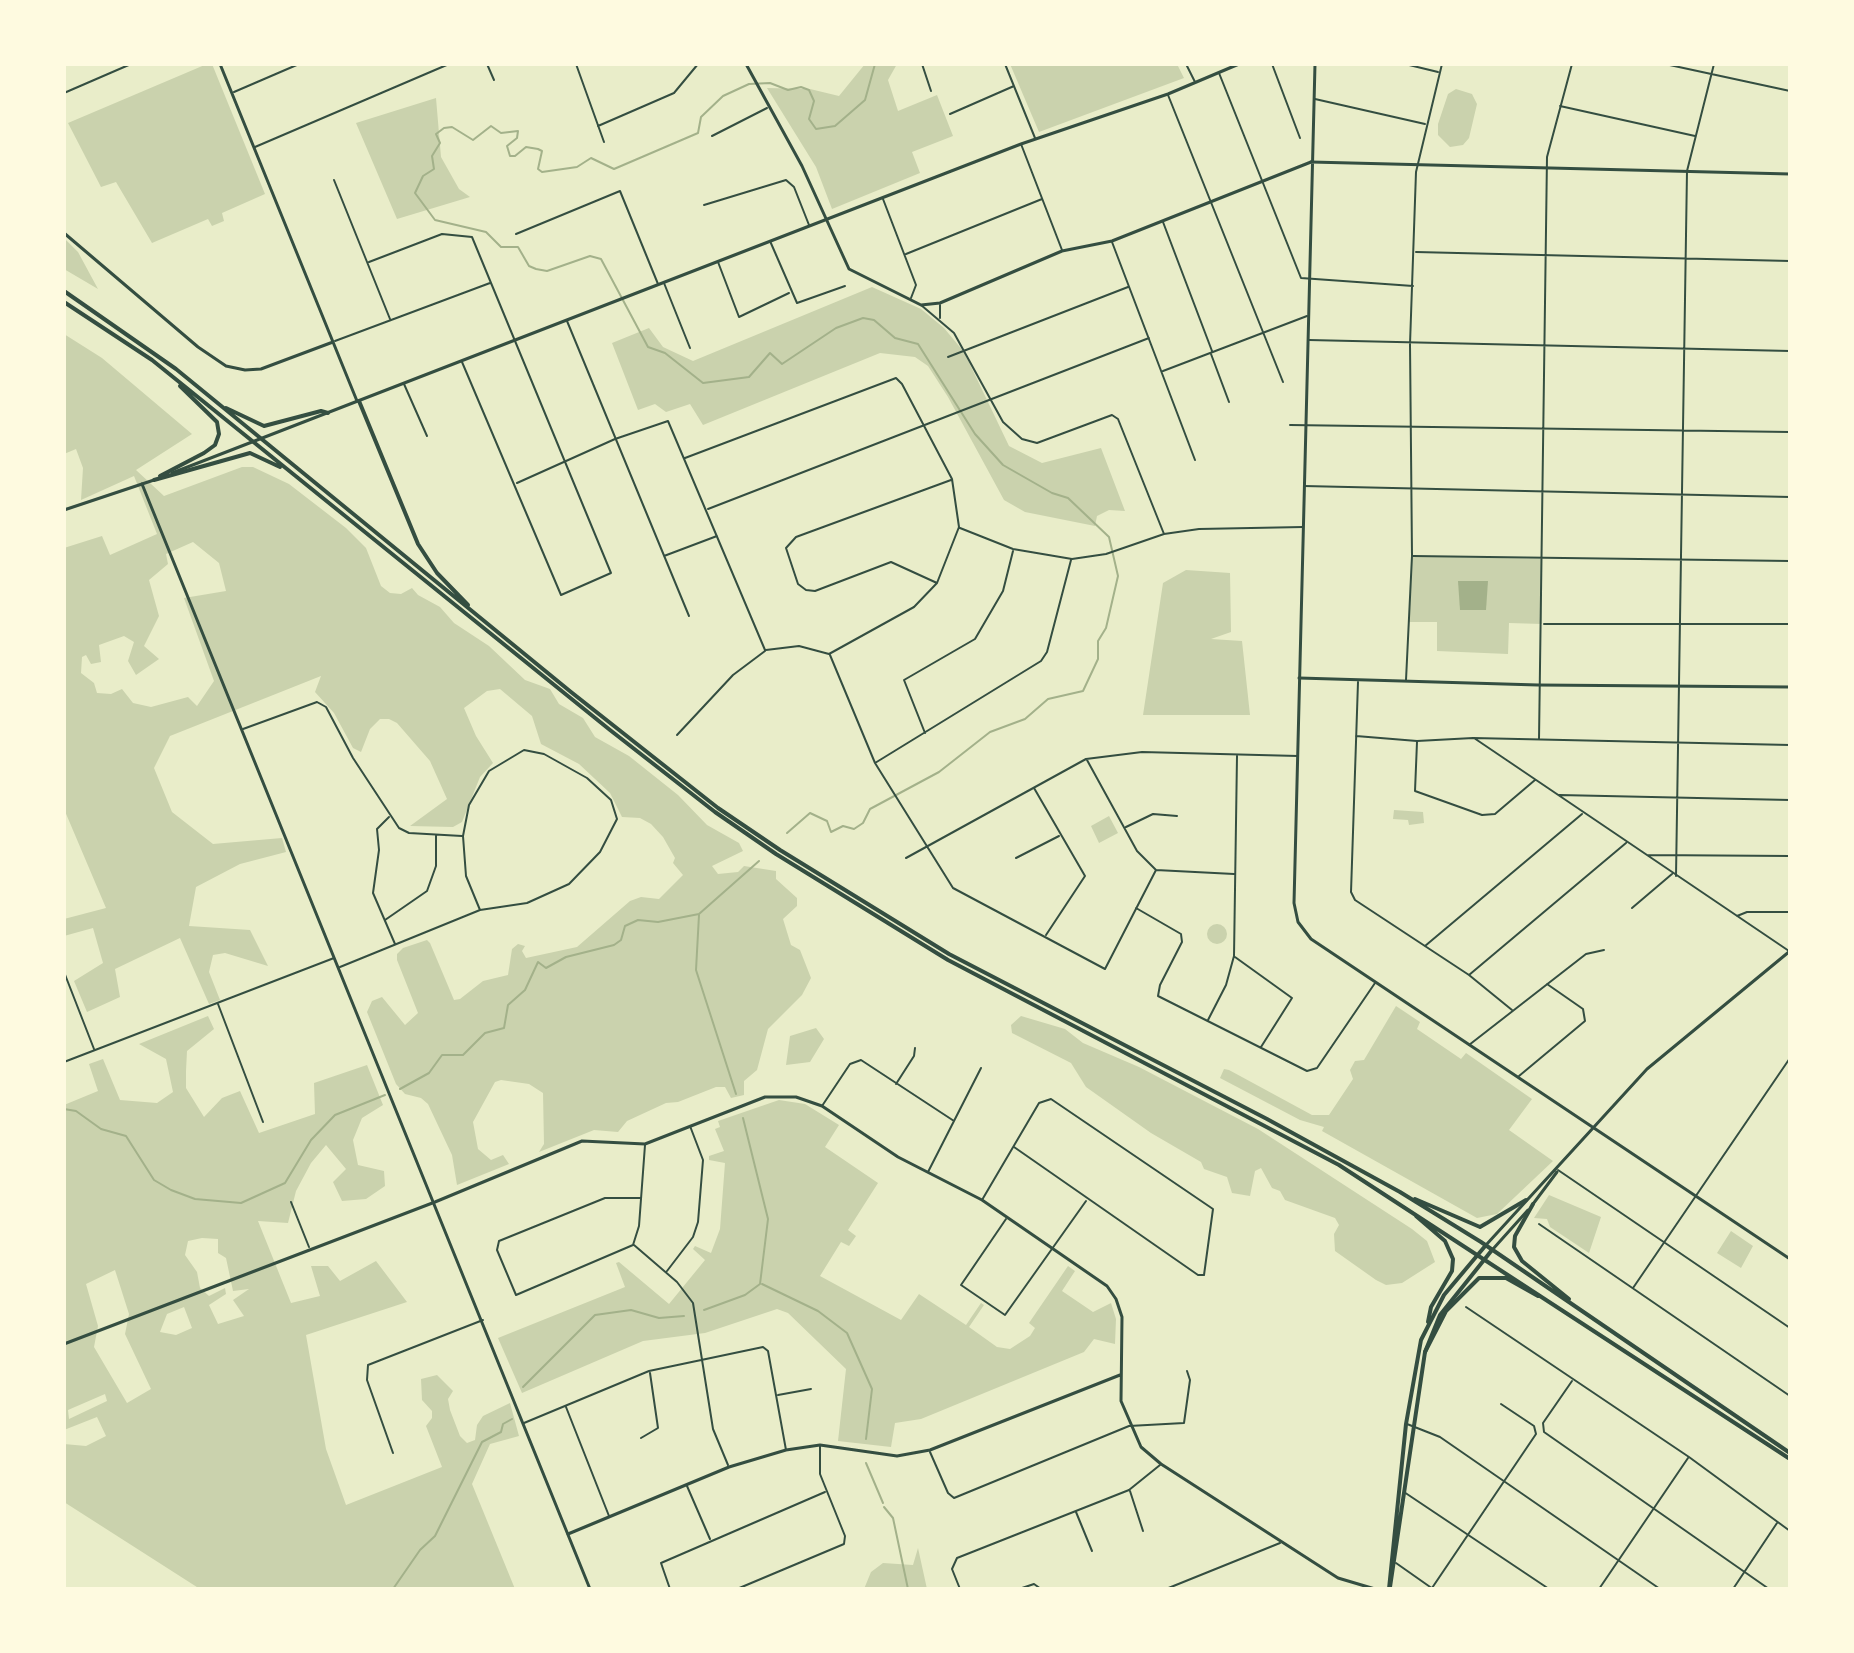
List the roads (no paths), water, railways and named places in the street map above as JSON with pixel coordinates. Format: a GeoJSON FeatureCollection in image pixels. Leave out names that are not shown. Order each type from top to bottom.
{"type":"FeatureCollection","features":[{"type":"Feature","properties":{"kind":"main road"},"geometry":{"type":"LineString","coordinates":[[220,64],[420,549],[441,577],[483,621]]}},
{"type":"Feature","properties":{"kind":"main road"},"geometry":{"type":"LineString","coordinates":[[746,64],[767,108],[802,166],[849,269],[921,305],[940,303],[1062,251],[1112,241],[1311,162],[1790,174]]}},
{"type":"Feature","properties":{"kind":"main road"},"geometry":{"type":"LineString","coordinates":[[64,510],[154,480],[1021,144],[1168,94],[1239,64]]}},
{"type":"Feature","properties":{"kind":"main road"},"geometry":{"type":"LineString","coordinates":[[1315,64],[1294,903],[1300,924],[1311,939],[1790,1259]]}},
{"type":"Feature","properties":{"kind":"main road"},"geometry":{"type":"LineString","coordinates":[[64,233],[198,347],[226,366],[261,369],[333,342]]}},
{"type":"Feature","properties":{"kind":"main road"},"geometry":{"type":"LineString","coordinates":[[64,291],[163,359],[483,621],[718,808],[896,925],[1400,1192],[1486,1245],[1790,1453]]}},
{"type":"Feature","properties":{"kind":"main road"},"geometry":{"type":"LineString","coordinates":[[64,302],[121,337],[173,377],[715,812],[817,881],[948,960],[1267,1124],[1479,1253],[1790,1459]]}},
{"type":"Feature","properties":{"kind":"main road"},"geometry":{"type":"LineString","coordinates":[[154,480],[204,453],[215,445],[219,434],[217,422],[173,377]]}},
{"type":"Feature","properties":{"kind":"main road"},"geometry":{"type":"LineString","coordinates":[[221,406],[264,426],[321,411],[328,413]]}},
{"type":"Feature","properties":{"kind":"main road"},"geometry":{"type":"LineString","coordinates":[[154,480],[250,453],[266,458],[307,485]]}},
{"type":"Feature","properties":{"kind":"main road"},"geometry":{"type":"LineString","coordinates":[[142,484],[590,1589]]}},
{"type":"Feature","properties":{"kind":"main road"},"geometry":{"type":"LineString","coordinates":[[1299,678],[1358,682],[1790,687]]}},
{"type":"Feature","properties":{"kind":"main road"},"geometry":{"type":"LineString","coordinates":[[1428,1322],[1444,1295],[1479,1253],[1647,1069],[1790,951]]}},
{"type":"Feature","properties":{"kind":"main road"},"geometry":{"type":"LineString","coordinates":[[64,1344],[435,1202],[582,1141],[645,1144],[772,1096],[796,1097],[822,1106],[898,1157],[982,1200],[1054,1248],[1114,1294],[1122,1317],[1121,1401],[1129,1426],[1141,1447],[1161,1464],[1338,1578],[1375,1589]]}},
{"type":"Feature","properties":{"kind":"main road"},"geometry":{"type":"LineString","coordinates":[[1389,1589],[1396,1563],[1425,1352],[1440,1315],[1564,1162]]}},
{"type":"Feature","properties":{"kind":"main road"},"geometry":{"type":"LineString","coordinates":[[1400,1192],[1480,1227],[1526,1200]]}},
{"type":"Feature","properties":{"kind":"main road"},"geometry":{"type":"LineString","coordinates":[[1389,1589],[1413,1375],[1431,1307],[1452,1271],[1451,1251],[1437,1233],[1399,1203]]}},
{"type":"Feature","properties":{"kind":"main road"},"geometry":{"type":"LineString","coordinates":[[1533,1204],[1515,1236],[1516,1253],[1577,1306]]}},
{"type":"Feature","properties":{"kind":"main road"},"geometry":{"type":"LineString","coordinates":[[1425,1352],[1446,1311],[1479,1278],[1506,1278],[1567,1312]]}},
{"type":"Feature","properties":{"kind":"main road"},"geometry":{"type":"LineString","coordinates":[[568,1534],[729,1467],[786,1450],[820,1445],[897,1456],[930,1450],[1121,1375]]}},
{"type":"Feature","properties":{"kind":"street"},"geometry":{"type":"LineString","coordinates":[[64,93],[131,64]]}},
{"type":"Feature","properties":{"kind":"street"},"geometry":{"type":"LineString","coordinates":[[231,93],[299,64]]}},
{"type":"Feature","properties":{"kind":"street"},"geometry":{"type":"LineString","coordinates":[[254,148],[449,64]]}},
{"type":"Feature","properties":{"kind":"street"},"geometry":{"type":"LineString","coordinates":[[487,64],[494,80]]}},
{"type":"Feature","properties":{"kind":"street"},"geometry":{"type":"LineString","coordinates":[[576,64],[604,142]]}},
{"type":"Feature","properties":{"kind":"street"},"geometry":{"type":"LineString","coordinates":[[689,64],[691,70]]}},
{"type":"Feature","properties":{"kind":"street"},"geometry":{"type":"LineString","coordinates":[[598,126],[674,93],[698,64]]}},
{"type":"Feature","properties":{"kind":"street"},"geometry":{"type":"LineString","coordinates":[[822,64],[830,64]]}},
{"type":"Feature","properties":{"kind":"street"},"geometry":{"type":"LineString","coordinates":[[922,64],[931,91]]}},
{"type":"Feature","properties":{"kind":"street"},"geometry":{"type":"LineString","coordinates":[[1005,64],[1035,139]]}},
{"type":"Feature","properties":{"kind":"street"},"geometry":{"type":"LineString","coordinates":[[1186,64],[1195,83]]}},
{"type":"Feature","properties":{"kind":"street"},"geometry":{"type":"LineString","coordinates":[[1272,64],[1300,138]]}},
{"type":"Feature","properties":{"kind":"street"},"geometry":{"type":"LineString","coordinates":[[1405,64],[1440,72]]}},
{"type":"Feature","properties":{"kind":"street"},"geometry":{"type":"LineString","coordinates":[[1406,682],[1412,556],[1410,344],[1418,163],[1442,64]]}},
{"type":"Feature","properties":{"kind":"street"},"geometry":{"type":"LineString","coordinates":[[1539,739],[1547,168],[1559,106],[1572,64]]}},
{"type":"Feature","properties":{"kind":"street"},"geometry":{"type":"LineString","coordinates":[[1665,64],[1790,91]]}},
{"type":"Feature","properties":{"kind":"street"},"geometry":{"type":"LineString","coordinates":[[1632,908],[1674,875],[1681,685],[1687,171],[1714,64]]}},
{"type":"Feature","properties":{"kind":"street"},"geometry":{"type":"LineString","coordinates":[[1219,72],[1301,278],[1308,281],[1413,286]]}},
{"type":"Feature","properties":{"kind":"street"},"geometry":{"type":"LineString","coordinates":[[950,114],[1015,86]]}},
{"type":"Feature","properties":{"kind":"street"},"geometry":{"type":"LineString","coordinates":[[1168,94],[1283,382]]}},
{"type":"Feature","properties":{"kind":"street"},"geometry":{"type":"LineString","coordinates":[[1314,99],[1427,124]]}},
{"type":"Feature","properties":{"kind":"street"},"geometry":{"type":"LineString","coordinates":[[1559,106],[1696,136]]}},
{"type":"Feature","properties":{"kind":"street"},"geometry":{"type":"LineString","coordinates":[[712,136],[767,108]]}},
{"type":"Feature","properties":{"kind":"street"},"geometry":{"type":"LineString","coordinates":[[1021,144],[1062,251]]}},
{"type":"Feature","properties":{"kind":"street"},"geometry":{"type":"LineString","coordinates":[[334,180],[390,320]]}},
{"type":"Feature","properties":{"kind":"street"},"geometry":{"type":"LineString","coordinates":[[704,205],[786,180],[794,187],[809,226]]}},
{"type":"Feature","properties":{"kind":"street"},"geometry":{"type":"LineString","coordinates":[[516,234],[620,191],[659,285]]}},
{"type":"Feature","properties":{"kind":"street"},"geometry":{"type":"LineString","coordinates":[[883,198],[916,285],[910,300]]}},
{"type":"Feature","properties":{"kind":"street"},"geometry":{"type":"LineString","coordinates":[[906,254],[1042,199]]}},
{"type":"Feature","properties":{"kind":"street"},"geometry":{"type":"LineString","coordinates":[[1162,220],[1229,402]]}},
{"type":"Feature","properties":{"kind":"street"},"geometry":{"type":"LineString","coordinates":[[369,262],[442,234],[472,237],[610,574],[562,595],[462,361]]}},
{"type":"Feature","properties":{"kind":"street"},"geometry":{"type":"LineString","coordinates":[[770,241],[790,293],[797,303],[845,286]]}},
{"type":"Feature","properties":{"kind":"street"},"geometry":{"type":"LineString","coordinates":[[1112,241],[1195,460]]}},
{"type":"Feature","properties":{"kind":"street"},"geometry":{"type":"LineString","coordinates":[[1415,252],[1790,261]]}},
{"type":"Feature","properties":{"kind":"street"},"geometry":{"type":"LineString","coordinates":[[718,261],[740,316],[790,293]]}},
{"type":"Feature","properties":{"kind":"street"},"geometry":{"type":"LineString","coordinates":[[333,342],[491,283]]}},
{"type":"Feature","properties":{"kind":"street"},"geometry":{"type":"LineString","coordinates":[[664,283],[690,348]]}},
{"type":"Feature","properties":{"kind":"street"},"geometry":{"type":"LineString","coordinates":[[948,357],[1129,286]]}},
{"type":"Feature","properties":{"kind":"street"},"geometry":{"type":"LineString","coordinates":[[940,303],[940,319]]}},
{"type":"Feature","properties":{"kind":"street"},"geometry":{"type":"LineString","coordinates":[[921,305],[954,333],[1013,434],[1033,444],[1115,416],[1164,534]]}},
{"type":"Feature","properties":{"kind":"street"},"geometry":{"type":"LineString","coordinates":[[1162,371],[1308,316]]}},
{"type":"Feature","properties":{"kind":"street"},"geometry":{"type":"LineString","coordinates":[[567,320],[689,616]]}},
{"type":"Feature","properties":{"kind":"street"},"geometry":{"type":"LineString","coordinates":[[708,509],[1149,338]]}},
{"type":"Feature","properties":{"kind":"street"},"geometry":{"type":"LineString","coordinates":[[1307,340],[1790,351]]}},
{"type":"Feature","properties":{"kind":"street"},"geometry":{"type":"LineString","coordinates":[[677,735],[733,675],[766,650],[799,646],[829,654],[914,607],[937,583],[959,527],[952,479],[902,384],[894,379],[685,458]]}},
{"type":"Feature","properties":{"kind":"street"},"geometry":{"type":"LineString","coordinates":[[404,384],[427,436]]}},
{"type":"Feature","properties":{"kind":"street"},"geometry":{"type":"LineString","coordinates":[[515,484],[564,460],[665,420],[672,426],[766,650]]}},
{"type":"Feature","properties":{"kind":"street"},"geometry":{"type":"LineString","coordinates":[[1290,425],[1790,432]]}},
{"type":"Feature","properties":{"kind":"street"},"geometry":{"type":"LineString","coordinates":[[937,583],[891,562],[815,591],[806,590],[798,584],[786,548],[796,537],[952,479]]}},
{"type":"Feature","properties":{"kind":"street"},"geometry":{"type":"LineString","coordinates":[[1304,486],[1790,497]]}},
{"type":"Feature","properties":{"kind":"street"},"geometry":{"type":"LineString","coordinates":[[959,527],[1013,549],[1072,559],[1106,554],[1164,534],[1220,527],[1303,527]]}},
{"type":"Feature","properties":{"kind":"street"},"geometry":{"type":"LineString","coordinates":[[664,556],[719,536]]}},
{"type":"Feature","properties":{"kind":"street"},"geometry":{"type":"LineString","coordinates":[[925,734],[904,680],[975,639],[1003,591],[1013,549]]}},
{"type":"Feature","properties":{"kind":"street"},"geometry":{"type":"LineString","coordinates":[[1412,556],[1790,561]]}},
{"type":"Feature","properties":{"kind":"street"},"geometry":{"type":"LineString","coordinates":[[875,763],[1041,661],[1047,652],[1072,559]]}},
{"type":"Feature","properties":{"kind":"street"},"geometry":{"type":"LineString","coordinates":[[1543,624],[1790,624]]}},
{"type":"Feature","properties":{"kind":"street"},"geometry":{"type":"LineString","coordinates":[[829,654],[875,763],[953,888],[1105,969],[1156,870]]}},
{"type":"Feature","properties":{"kind":"street"},"geometry":{"type":"LineString","coordinates":[[1358,682],[1351,892],[1355,900],[1469,975],[1512,1010]]}},
{"type":"Feature","properties":{"kind":"street"},"geometry":{"type":"LineString","coordinates":[[242,730],[317,702],[326,707],[390,816],[405,832],[463,836]]}},
{"type":"Feature","properties":{"kind":"street"},"geometry":{"type":"LineString","coordinates":[[1356,736],[1417,741],[1473,738],[1790,745]]}},
{"type":"Feature","properties":{"kind":"street"},"geometry":{"type":"LineString","coordinates":[[1473,738],[1790,951]]}},
{"type":"Feature","properties":{"kind":"street"},"geometry":{"type":"LineString","coordinates":[[1417,741],[1415,791],[1482,815],[1495,814],[1535,780]]}},
{"type":"Feature","properties":{"kind":"street"},"geometry":{"type":"LineString","coordinates":[[340,967],[480,910],[527,903],[569,884],[600,852],[617,819],[611,800],[587,778],[544,754],[524,750],[489,771],[469,805],[463,836],[466,876],[480,910]]}},
{"type":"Feature","properties":{"kind":"street"},"geometry":{"type":"LineString","coordinates":[[906,858],[1086,759],[1142,752],[1298,756]]}},
{"type":"Feature","properties":{"kind":"street"},"geometry":{"type":"LineString","coordinates":[[1208,1021],[1226,985],[1234,956],[1237,755]]}},
{"type":"Feature","properties":{"kind":"street"},"geometry":{"type":"LineString","coordinates":[[1086,759],[1137,851],[1156,870],[1234,874]]}},
{"type":"Feature","properties":{"kind":"street"},"geometry":{"type":"LineString","coordinates":[[1033,786],[1085,878],[1045,937]]}},
{"type":"Feature","properties":{"kind":"street"},"geometry":{"type":"LineString","coordinates":[[1557,795],[1790,800]]}},
{"type":"Feature","properties":{"kind":"street"},"geometry":{"type":"LineString","coordinates":[[1425,946],[1583,813]]}},
{"type":"Feature","properties":{"kind":"street"},"geometry":{"type":"LineString","coordinates":[[1124,828],[1153,814],[1177,816]]}},
{"type":"Feature","properties":{"kind":"street"},"geometry":{"type":"LineString","coordinates":[[390,816],[377,826],[379,854],[373,891],[395,945]]}},
{"type":"Feature","properties":{"kind":"street"},"geometry":{"type":"LineString","coordinates":[[385,920],[427,891],[436,866],[436,835]]}},
{"type":"Feature","properties":{"kind":"street"},"geometry":{"type":"LineString","coordinates":[[1016,858],[1060,836]]}},
{"type":"Feature","properties":{"kind":"street"},"geometry":{"type":"LineString","coordinates":[[1469,975],[1627,842]]}},
{"type":"Feature","properties":{"kind":"street"},"geometry":{"type":"LineString","coordinates":[[1646,855],[1790,856]]}},
{"type":"Feature","properties":{"kind":"street"},"geometry":{"type":"LineString","coordinates":[[1136,908],[1181,934],[1182,942],[1157,995],[1307,1071],[1314,1070],[1375,982]]}},
{"type":"Feature","properties":{"kind":"street"},"geometry":{"type":"LineString","coordinates":[[1736,916],[1747,912],[1790,912]]}},
{"type":"Feature","properties":{"kind":"street"},"geometry":{"type":"LineString","coordinates":[[1469,1046],[1586,954],[1604,950]]}},
{"type":"Feature","properties":{"kind":"street"},"geometry":{"type":"LineString","coordinates":[[1234,956],[1292,998],[1261,1047]]}},
{"type":"Feature","properties":{"kind":"street"},"geometry":{"type":"LineString","coordinates":[[64,1062],[336,958]]}},
{"type":"Feature","properties":{"kind":"street"},"geometry":{"type":"LineString","coordinates":[[64,972],[95,1051]]}},
{"type":"Feature","properties":{"kind":"street"},"geometry":{"type":"LineString","coordinates":[[1517,1077],[1585,1021],[1583,1009],[1546,983]]}},
{"type":"Feature","properties":{"kind":"street"},"geometry":{"type":"LineString","coordinates":[[218,1004],[263,1122]]}},
{"type":"Feature","properties":{"kind":"street"},"geometry":{"type":"LineString","coordinates":[[896,1084],[914,1056],[915,1048]]}},
{"type":"Feature","properties":{"kind":"street"},"geometry":{"type":"LineString","coordinates":[[1633,1289],[1790,1058]]}},
{"type":"Feature","properties":{"kind":"street"},"geometry":{"type":"LineString","coordinates":[[822,1106],[850,1064],[857,1060],[954,1121]]}},
{"type":"Feature","properties":{"kind":"street"},"geometry":{"type":"LineString","coordinates":[[928,1173],[981,1068]]}},
{"type":"Feature","properties":{"kind":"street"},"geometry":{"type":"LineString","coordinates":[[982,1200],[1039,1103],[1051,1099],[1213,1209],[1204,1275],[1198,1275],[1014,1147]]}},
{"type":"Feature","properties":{"kind":"street"},"geometry":{"type":"LineString","coordinates":[[667,1272],[693,1237],[698,1222],[703,1160],[690,1126]]}},
{"type":"Feature","properties":{"kind":"street"},"geometry":{"type":"LineString","coordinates":[[640,1198],[605,1198],[497,1245],[516,1295],[633,1245],[639,1226],[645,1144]]}},
{"type":"Feature","properties":{"kind":"street"},"geometry":{"type":"LineString","coordinates":[[1558,1170],[1790,1328]]}},
{"type":"Feature","properties":{"kind":"street"},"geometry":{"type":"LineString","coordinates":[[1007,1217],[961,1285],[1003,1314],[1010,1312],[1087,1200]]}},
{"type":"Feature","properties":{"kind":"street"},"geometry":{"type":"LineString","coordinates":[[291,1202],[309,1249]]}},
{"type":"Feature","properties":{"kind":"street"},"geometry":{"type":"LineString","coordinates":[[1539,1224],[1790,1396]]}},
{"type":"Feature","properties":{"kind":"street"},"geometry":{"type":"LineString","coordinates":[[633,1245],[667,1272],[693,1303],[713,1429],[729,1467]]}},
{"type":"Feature","properties":{"kind":"street"},"geometry":{"type":"LineString","coordinates":[[1466,1307],[1689,1457],[1790,1531]]}},
{"type":"Feature","properties":{"kind":"street"},"geometry":{"type":"LineString","coordinates":[[393,1453],[366,1368],[483,1320]]}},
{"type":"Feature","properties":{"kind":"street"},"geometry":{"type":"LineString","coordinates":[[524,1423],[649,1371],[766,1348],[786,1450]]}},
{"type":"Feature","properties":{"kind":"street"},"geometry":{"type":"LineString","coordinates":[[641,1438],[658,1428],[649,1371]]}},
{"type":"Feature","properties":{"kind":"street"},"geometry":{"type":"LineString","coordinates":[[930,1450],[948,1493],[954,1498],[1129,1426],[1184,1423],[1190,1380],[1187,1371]]}},
{"type":"Feature","properties":{"kind":"street"},"geometry":{"type":"LineString","coordinates":[[1572,1380],[1543,1423],[1544,1432],[1769,1589]]}},
{"type":"Feature","properties":{"kind":"street"},"geometry":{"type":"LineString","coordinates":[[776,1395],[811,1389]]}},
{"type":"Feature","properties":{"kind":"street"},"geometry":{"type":"LineString","coordinates":[[1396,1563],[1433,1588],[1536,1434],[1534,1426],[1501,1404]]}},
{"type":"Feature","properties":{"kind":"street"},"geometry":{"type":"LineString","coordinates":[[565,1406],[609,1517]]}},
{"type":"Feature","properties":{"kind":"street"},"geometry":{"type":"LineString","coordinates":[[1406,1424],[1440,1437],[1660,1589]]}},
{"type":"Feature","properties":{"kind":"street"},"geometry":{"type":"LineString","coordinates":[[737,1589],[844,1544],[845,1536],[818,1465],[820,1445]]}},
{"type":"Feature","properties":{"kind":"street"},"geometry":{"type":"LineString","coordinates":[[1599,1589],[1689,1457]]}},
{"type":"Feature","properties":{"kind":"street"},"geometry":{"type":"LineString","coordinates":[[960,1589],[952,1569],[957,1558],[1129,1490],[1161,1464]]}},
{"type":"Feature","properties":{"kind":"street"},"geometry":{"type":"LineString","coordinates":[[687,1485],[710,1540]]}},
{"type":"Feature","properties":{"kind":"street"},"geometry":{"type":"LineString","coordinates":[[1398,1488],[1549,1589]]}},
{"type":"Feature","properties":{"kind":"street"},"geometry":{"type":"LineString","coordinates":[[1129,1490],[1143,1531]]}},
{"type":"Feature","properties":{"kind":"street"},"geometry":{"type":"LineString","coordinates":[[670,1589],[660,1564],[826,1491]]}},
{"type":"Feature","properties":{"kind":"street"},"geometry":{"type":"LineString","coordinates":[[1076,1510],[1092,1551]]}},
{"type":"Feature","properties":{"kind":"street"},"geometry":{"type":"LineString","coordinates":[[1733,1589],[1778,1522]]}},
{"type":"Feature","properties":{"kind":"street"},"geometry":{"type":"LineString","coordinates":[[1166,1589],[1281,1542]]}},
{"type":"Feature","properties":{"kind":"street"},"geometry":{"type":"LineString","coordinates":[[1019,1589],[1034,1584],[1041,1589]]}},
{"type":"Feature","properties":{"kind":"waterway"},"geometry":{"type":"LineString","coordinates":[[787,833],[810,813],[827,821],[831,832],[843,826],[854,829],[863,823],[870,809],[939,772],[990,732],[1025,719],[1048,699],[1083,691],[1098,659],[1098,641],[1106,628],[1118,576],[1109,537],[1068,498],[1052,493],[1003,465],[975,434],[918,344],[895,338],[874,320],[863,318],[836,328],[782,364],[770,353],[749,377],[703,383],[665,353],[648,347],[601,259],[590,256],[547,271],[536,269],[529,266],[518,247],[501,247],[486,232],[435,220],[415,193],[423,176],[434,169],[432,156],[440,143],[436,134],[444,128],[452,127],[473,140],[491,126],[501,133],[518,131],[517,138],[507,146],[510,156],[515,156],[526,147],[538,149],[542,151],[538,169],[542,172],[577,167],[591,158],[614,169],[698,133],[701,117],[723,96],[749,84],[770,83],[788,90],[801,87],[809,90],[814,101],[809,119],[816,129],[835,126],[865,100],[875,64]]}},
{"type":"Feature","properties":{"kind":"waterway"},"geometry":{"type":"LineString","coordinates":[[400,1089],[429,1073],[442,1055],[463,1055],[485,1033],[504,1028],[508,1005],[525,990],[538,962],[546,968],[566,957],[614,945],[621,940],[625,926],[638,920],[658,922],[699,914],[759,861]]}},
{"type":"Feature","properties":{"kind":"waterway"},"geometry":{"type":"LineString","coordinates":[[699,915],[696,970],[736,1094]]}},
{"type":"Feature","properties":{"kind":"waterway"},"geometry":{"type":"LineString","coordinates":[[64,1109],[76,1111],[101,1129],[126,1136],[154,1180],[171,1190],[195,1199],[241,1203],[285,1183],[311,1140],[335,1115],[385,1095]]}},
{"type":"Feature","properties":{"kind":"waterway"},"geometry":{"type":"LineString","coordinates":[[704,1310],[745,1295],[760,1284],[768,1219],[743,1118]]}},
{"type":"Feature","properties":{"kind":"waterway"},"geometry":{"type":"LineString","coordinates":[[762,1284],[818,1311],[847,1333],[872,1389],[866,1439]]}},
{"type":"Feature","properties":{"kind":"waterway"},"geometry":{"type":"LineString","coordinates":[[523,1387],[595,1315],[631,1310],[659,1318],[684,1316]]}},
{"type":"Feature","properties":{"kind":"waterway"},"geometry":{"type":"LineString","coordinates":[[393,1589],[420,1550],[435,1536],[482,1442],[501,1432],[503,1424],[512,1419]]}},
{"type":"Feature","properties":{"kind":"waterway"},"geometry":{"type":"LineString","coordinates":[[866,1463],[883,1503]]}},
{"type":"Feature","properties":{"kind":"waterway"},"geometry":{"type":"LineString","coordinates":[[884,1507],[893,1518],[908,1589]]}}]}
